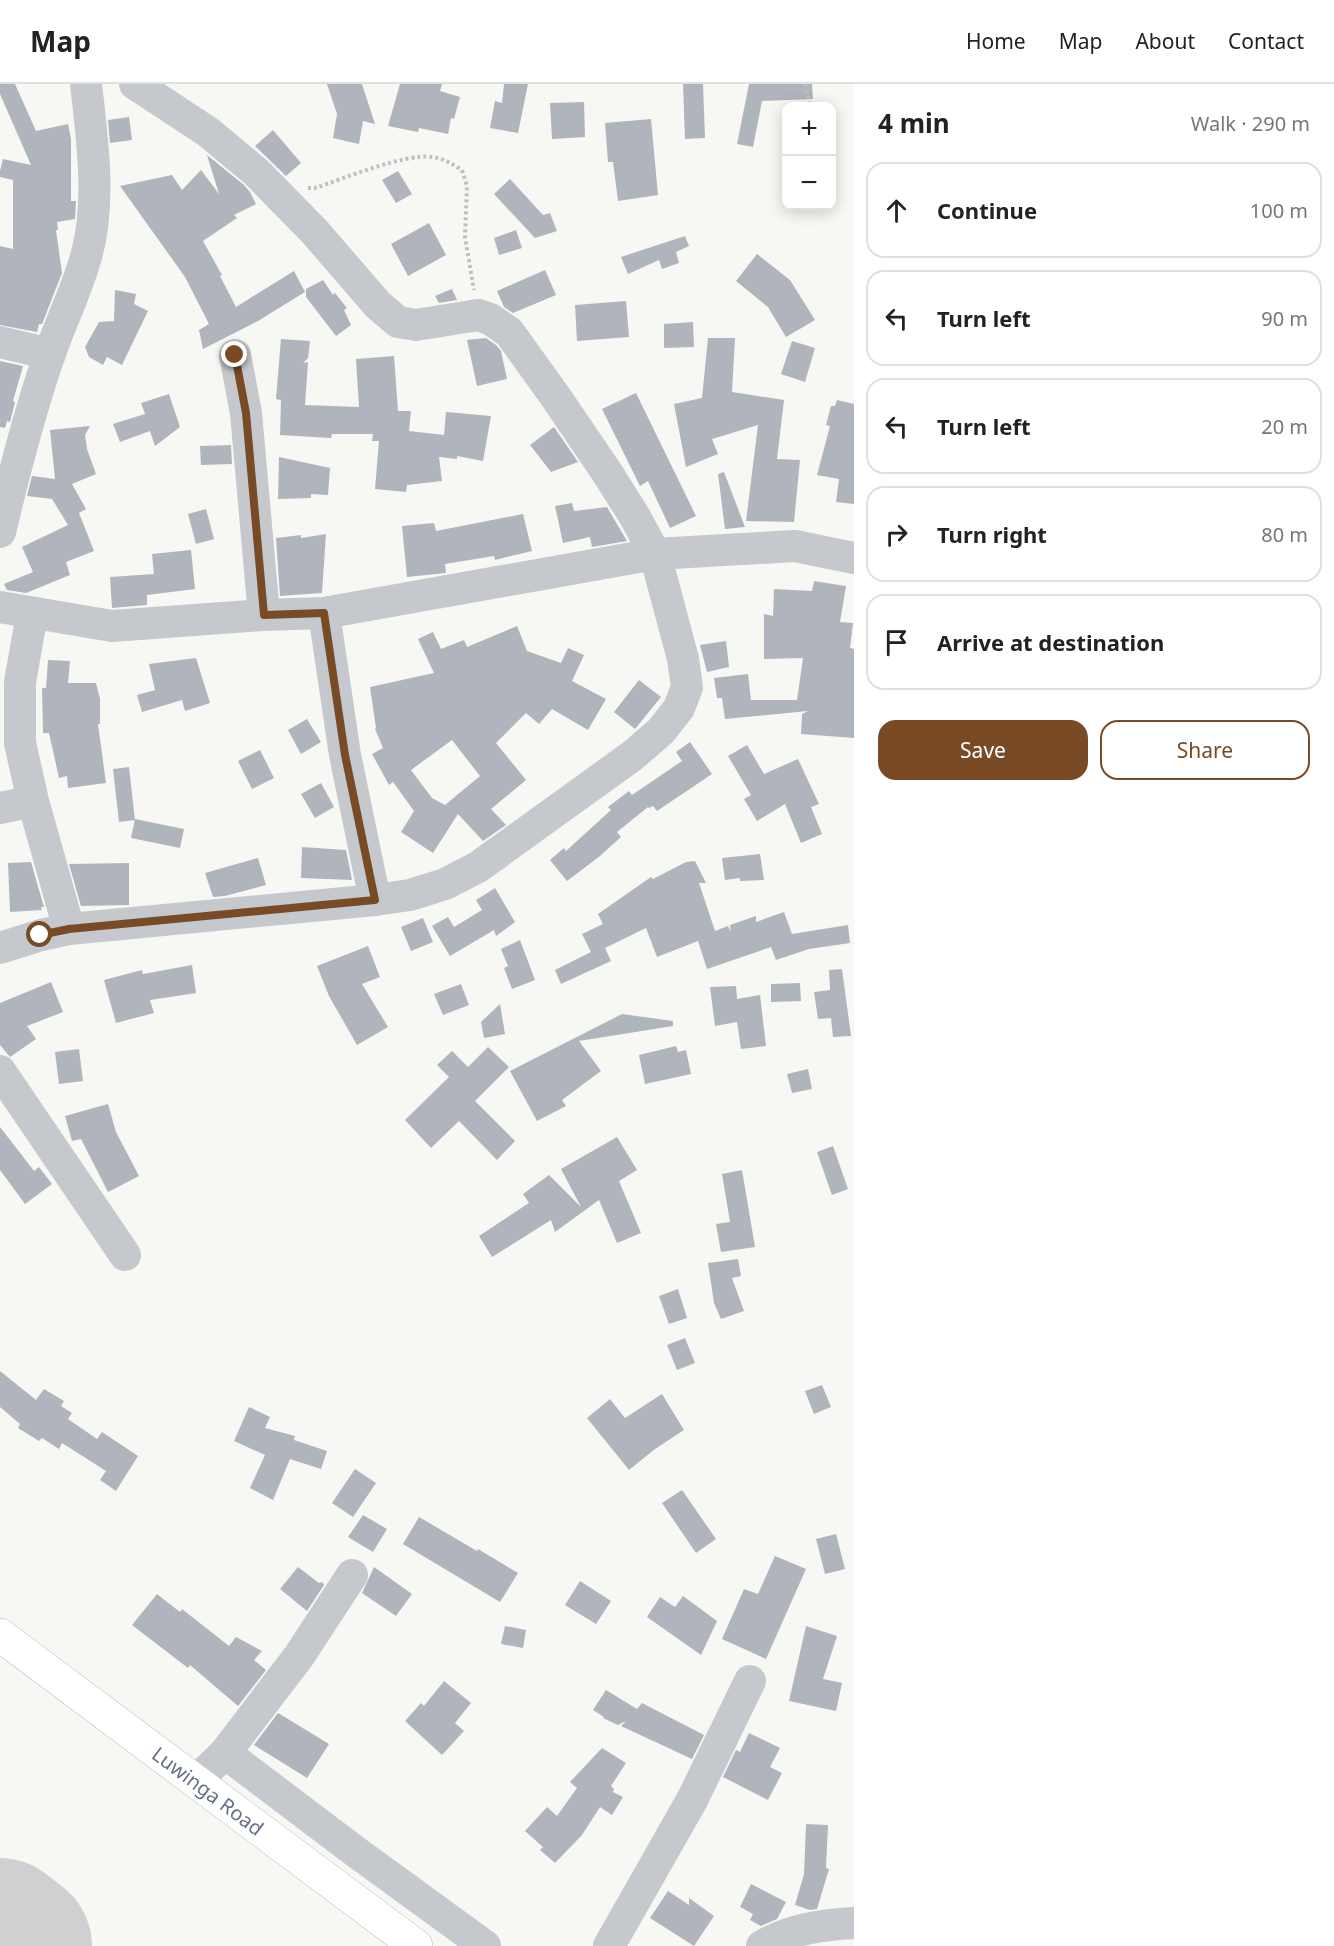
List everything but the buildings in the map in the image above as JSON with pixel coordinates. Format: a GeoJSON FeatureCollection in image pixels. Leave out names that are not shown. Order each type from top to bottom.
{"type":"FeatureCollection","features":[{"type":"Feature","properties":{"kind":"highway","name":"Luwinga Road"},"geometry":{"type":"LineString","coordinates":[[0,1635],[416,1946]]}},
{"type":"Feature","properties":{"kind":"street"},"geometry":{"type":"LineString","coordinates":[[0,532],[27,424],[88,252],[94,208],[92,133],[86,84]]}},
{"type":"Feature","properties":{"kind":"street"},"geometry":{"type":"LineString","coordinates":[[0,948],[40,935],[69,929],[375,900],[410,895],[445,885],[478,867],[632,756],[661,731],[679,708],[687,687],[683,659],[655,554],[608,474],[508,332],[490,319],[478,315],[416,325],[398,322],[378,305],[314,231],[256,172],[208,132],[135,84]]}},
{"type":"Feature","properties":{"kind":"street"},"geometry":{"type":"LineString","coordinates":[[0,342],[50,354]]}},
{"type":"Feature","properties":{"kind":"street"},"geometry":{"type":"LineString","coordinates":[[235,355],[246,413],[264,615]]}},
{"type":"Feature","properties":{"kind":"street"},"geometry":{"type":"LineString","coordinates":[[0,607],[112,626],[324,613],[655,554],[795,546],[854,558]]}},
{"type":"Feature","properties":{"kind":"street"},"geometry":{"type":"LineString","coordinates":[[324,613],[345,755],[375,900]]}},
{"type":"Feature","properties":{"kind":"street"},"geometry":{"type":"LineString","coordinates":[[32,614],[20,682],[20,743],[33,801],[69,929]]}},
{"type":"Feature","properties":{"kind":"street"},"geometry":{"type":"LineString","coordinates":[[0,808],[33,801]]}},
{"type":"Feature","properties":{"kind":"street"},"geometry":{"type":"LineString","coordinates":[[0,1071],[125,1255]]}},
{"type":"Feature","properties":{"kind":"street"},"geometry":{"type":"LineString","coordinates":[[196,1781],[225,1753],[299,1656],[352,1575]]}},
{"type":"Feature","properties":{"kind":"street"},"geometry":{"type":"LineString","coordinates":[[609,1946],[692,1800],[750,1681]]}},
{"type":"Feature","properties":{"kind":"street"},"geometry":{"type":"LineString","coordinates":[[225,1753],[485,1946]]}},
{"type":"Feature","properties":{"kind":"street"},"geometry":{"type":"LineString","coordinates":[[762,1946],[796,1930],[825,1924],[854,1923]]}},
{"type":"Feature","properties":{"kind":"path"},"geometry":{"type":"LineString","coordinates":[[805,84],[809,102]]}},
{"type":"Feature","properties":{"kind":"path"},"geometry":{"type":"LineString","coordinates":[[270,187],[315,188],[395,161],[429,156],[444,159],[462,170],[467,186],[465,237],[478,315]]}},
{"type":"Feature","properties":{"kind":"runway"},"geometry":{"type":"LineString","coordinates":[[0,1932],[18,1946]]}},
{"type":"Feature","properties":{"kind":"route"},"geometry":{"type":"LineString","coordinates":[[40,935],[69,929],[375,900],[345,755],[324,613],[264,615],[246,413],[235,355]]}}]}
